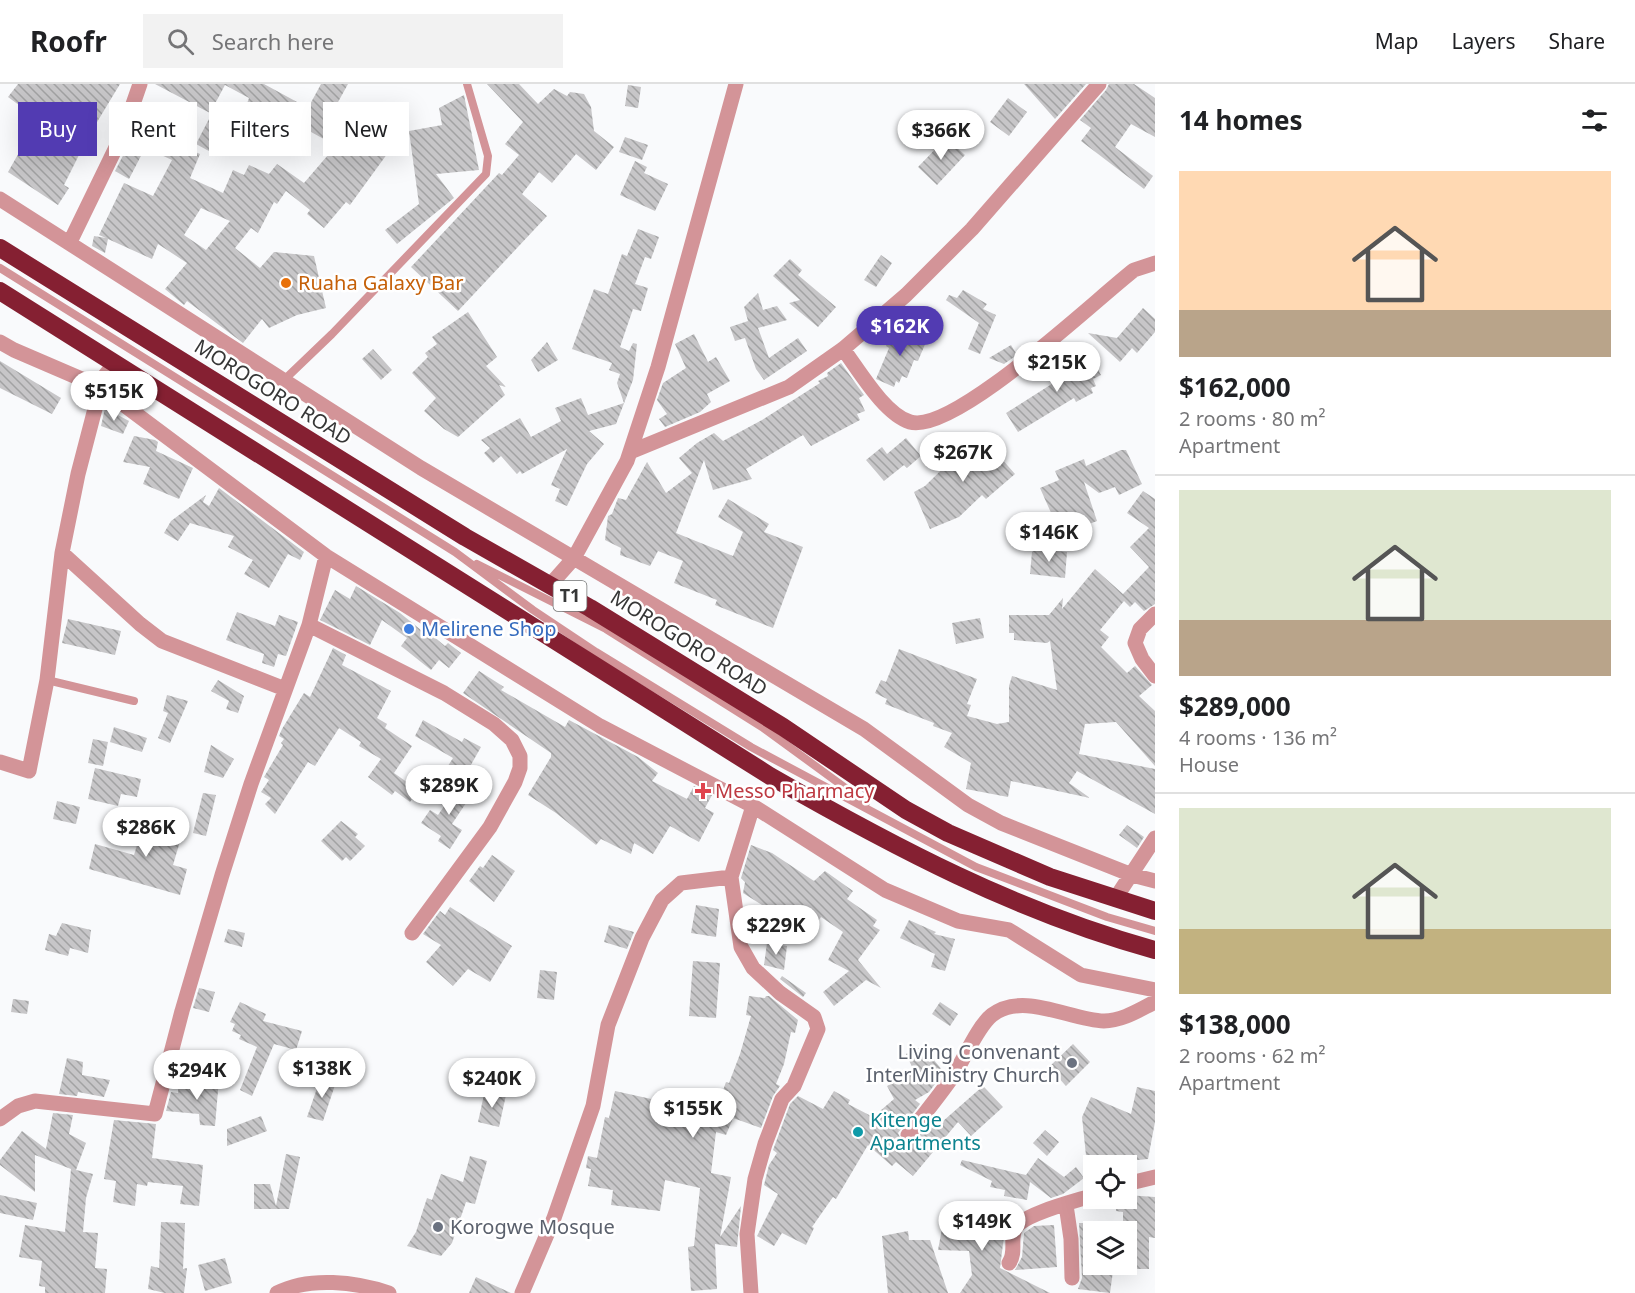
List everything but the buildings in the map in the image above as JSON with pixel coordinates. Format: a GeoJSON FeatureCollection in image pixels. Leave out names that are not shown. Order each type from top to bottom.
{"type":"FeatureCollection","features":[{"type":"Feature","properties":{"kind":"highway","name":"MOROGORO ROAD"},"geometry":{"type":"LineString","coordinates":[[0,248],[465,537],[550,585],[783,727],[906,810],[948,833],[1039,873],[1155,911]]}},
{"type":"Feature","properties":{"kind":"highway","name":"T1"},"geometry":{"type":"LineString","coordinates":[[0,291],[770,776],[843,818],[914,856],[1041,914],[1155,950]]}},
{"type":"Feature","properties":{"kind":"street"},"geometry":{"type":"LineString","coordinates":[[70,242],[123,133],[140,84]]}},
{"type":"Feature","properties":{"kind":"street"},"geometry":{"type":"LineString","coordinates":[[550,585],[574,558],[630,452],[658,367],[736,84]]}},
{"type":"Feature","properties":{"kind":"street"},"geometry":{"type":"LineString","coordinates":[[630,452],[789,387],[843,349],[906,295],[951,250],[1099,84]]}},
{"type":"Feature","properties":{"kind":"street"},"geometry":{"type":"LineString","coordinates":[[0,199],[421,468],[864,729],[968,805],[1001,823],[1132,875],[1155,881]]}},
{"type":"Feature","properties":{"kind":"street"},"geometry":{"type":"LineString","coordinates":[[843,349],[897,415],[912,423],[925,422],[1000,382],[1134,270],[1155,262]]}},
{"type":"Feature","properties":{"kind":"street"},"geometry":{"type":"LineString","coordinates":[[0,342],[100,387],[326,556],[600,726],[753,806],[868,881],[928,910],[958,921],[1009,930],[1081,975],[1155,990]]}},
{"type":"Feature","properties":{"kind":"street"},"geometry":{"type":"LineString","coordinates":[[0,762],[29,771],[47,680],[62,554],[100,387],[103,378],[115,363]]}},
{"type":"Feature","properties":{"kind":"street"},"geometry":{"type":"LineString","coordinates":[[62,554],[162,641],[285,689]]}},
{"type":"Feature","properties":{"kind":"street"},"geometry":{"type":"LineString","coordinates":[[0,1119],[18,1106],[35,1101],[155,1114],[216,897],[251,784],[309,625],[326,556]]}},
{"type":"Feature","properties":{"kind":"street"},"geometry":{"type":"LineString","coordinates":[[1155,614],[1140,629],[1135,644],[1142,659],[1155,676]]}},
{"type":"Feature","properties":{"kind":"street"},"geometry":{"type":"LineString","coordinates":[[309,625],[444,693],[494,724],[512,740],[520,756],[520,768],[515,782],[490,826],[412,933]]}},
{"type":"Feature","properties":{"kind":"street"},"geometry":{"type":"LineString","coordinates":[[751,1293],[747,1234],[755,1179],[765,1144],[782,1100],[794,1086],[818,1029],[814,1017],[780,993],[753,968],[741,947],[732,877],[753,806]]}},
{"type":"Feature","properties":{"kind":"street"},"geometry":{"type":"LineString","coordinates":[[1115,899],[1155,838]]}},
{"type":"Feature","properties":{"kind":"street"},"geometry":{"type":"LineString","coordinates":[[522,1293],[554,1218],[593,1106],[608,1025],[642,938],[663,900],[681,883],[732,877]]}},
{"type":"Feature","properties":{"kind":"street"},"geometry":{"type":"LineString","coordinates":[[908,1135],[954,1074],[991,1016],[1005,1009],[1022,1005],[1077,1018],[1106,1021],[1126,1017],[1155,1002]]}},
{"type":"Feature","properties":{"kind":"street"},"geometry":{"type":"LineString","coordinates":[[1137,1181],[1155,1177]]}},
{"type":"Feature","properties":{"kind":"street"},"geometry":{"type":"LineString","coordinates":[[1009,1263],[1014,1252],[1013,1234],[1021,1223],[1083,1198]]}},
{"type":"Feature","properties":{"kind":"street"},"geometry":{"type":"LineString","coordinates":[[1066,1205],[1071,1239],[1072,1278]]}},
{"type":"Feature","properties":{"kind":"street"},"geometry":{"type":"LineString","coordinates":[[277,1293],[298,1287],[331,1283],[354,1284],[389,1293]]}},
{"type":"Feature","properties":{"kind":"lane"},"geometry":{"type":"LineString","coordinates":[[284,380],[332,334],[486,174],[488,156],[467,84]]}},
{"type":"Feature","properties":{"kind":"lane","name":"MOROGORO ROAD"},"geometry":{"type":"LineString","coordinates":[[0,268],[455,552],[533,610],[596,652],[752,747],[976,867],[1107,917],[1155,931]]}},
{"type":"Feature","properties":{"kind":"lane","name":"MOROGORO ROAD"},"geometry":{"type":"LineString","coordinates":[[455,552],[606,629],[762,727],[891,821]]}},
{"type":"Feature","properties":{"kind":"lane"},"geometry":{"type":"LineString","coordinates":[[47,680],[134,701]]}},
{"type":"Feature","properties":{"kind":"place","name":"Ruaha Galaxy Bar"},"geometry":{"type":"Point","coordinates":[286,283]}},
{"type":"Feature","properties":{"kind":"place","name":"Melirene Shop"},"geometry":{"type":"Point","coordinates":[409,629]}},
{"type":"Feature","properties":{"kind":"place","name":"Messo Pharmacy"},"geometry":{"type":"Point","coordinates":[703,791]}},
{"type":"Feature","properties":{"kind":"place","name":"Living Convenant InterMinistry Church"},"geometry":{"type":"Point","coordinates":[1072,1063]}},
{"type":"Feature","properties":{"kind":"place","name":"Kitenge Apartments"},"geometry":{"type":"Point","coordinates":[858,1132]}},
{"type":"Feature","properties":{"kind":"place","name":"Korogwe Mosque"},"geometry":{"type":"Point","coordinates":[438,1227]}}]}
